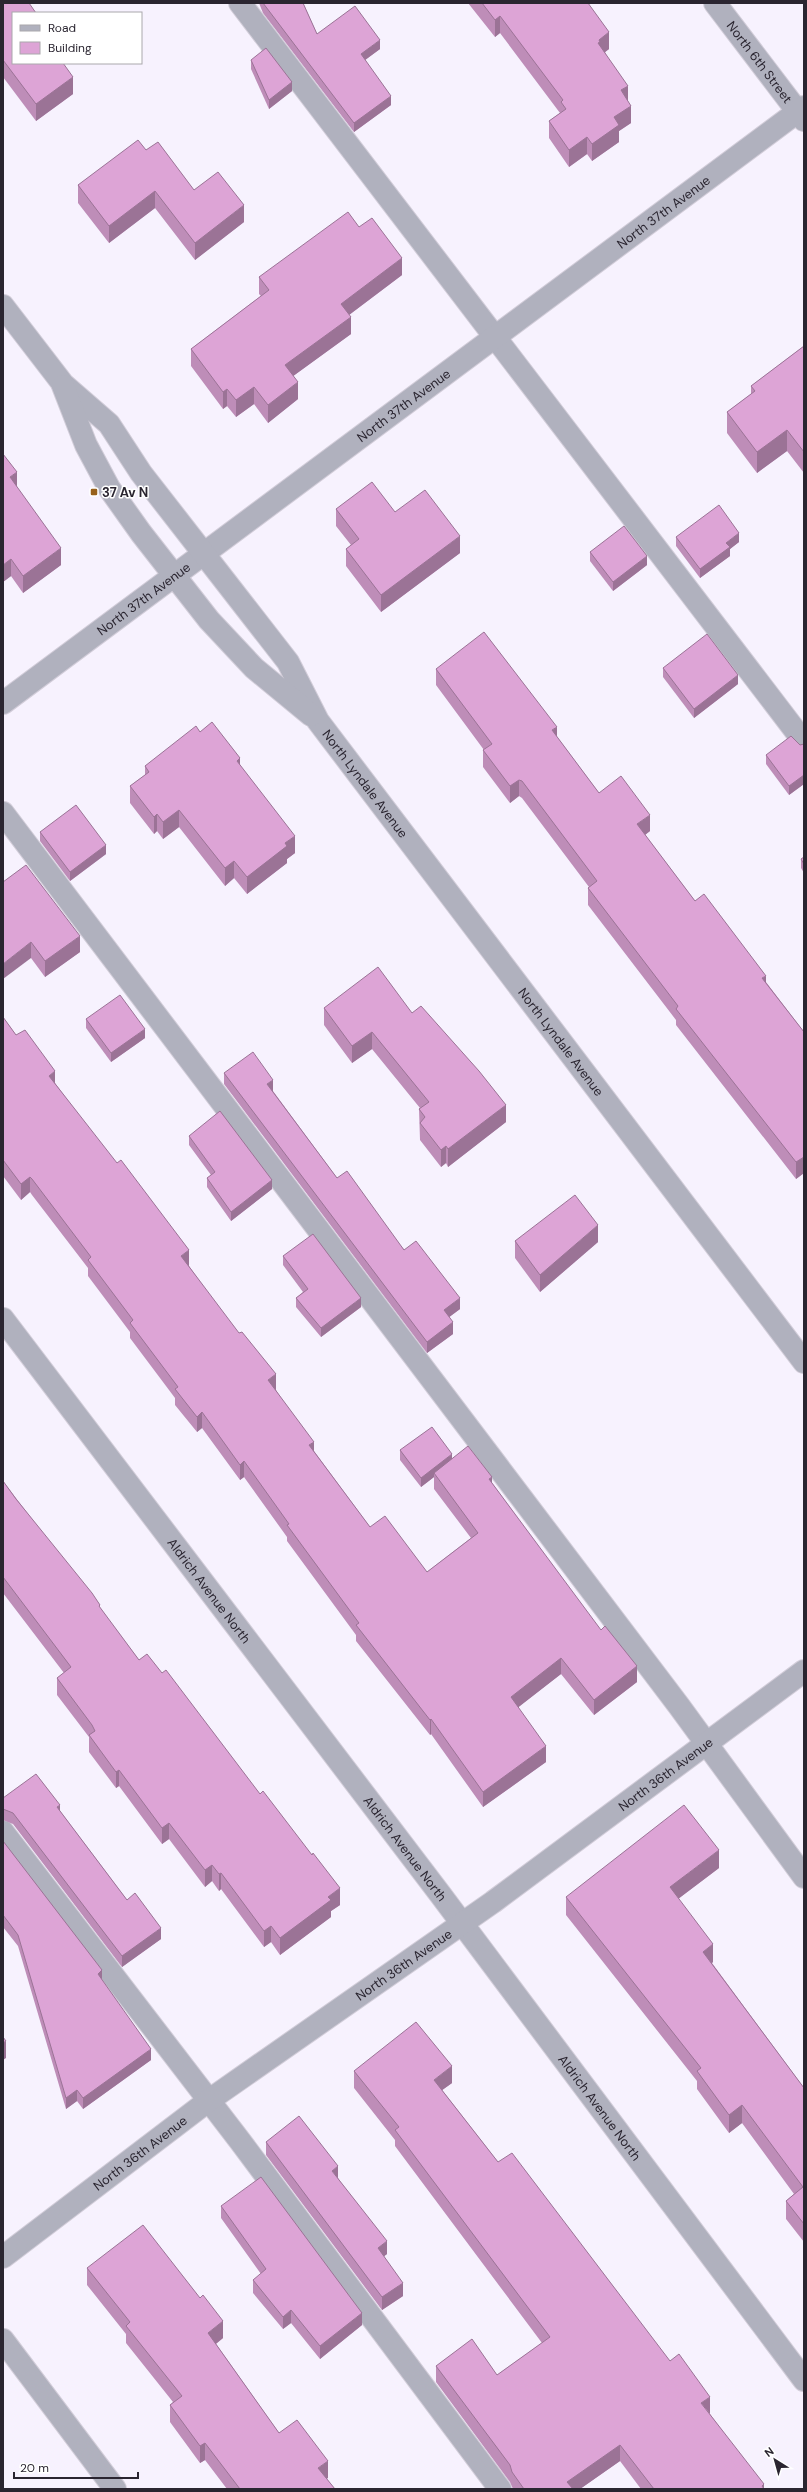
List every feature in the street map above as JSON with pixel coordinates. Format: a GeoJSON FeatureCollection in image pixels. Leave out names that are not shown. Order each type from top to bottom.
{"type":"FeatureCollection","features":[{"type":"Feature","properties":{"kind":"street"},"geometry":{"type":"LineString","coordinates":[[240,3],[804,742]]}},
{"type":"Feature","properties":{"kind":"street","name":"North 6th Street"},"geometry":{"type":"LineString","coordinates":[[715,3],[802,113]]}},
{"type":"Feature","properties":{"kind":"street","name":"North 37th Avenue"},"geometry":{"type":"LineString","coordinates":[[3,702],[494,336],[802,113]]}},
{"type":"Feature","properties":{"kind":"street","name":"North Lyndale Avenue"},"geometry":{"type":"LineString","coordinates":[[3,306],[63,384],[109,424],[141,473],[288,662],[318,721],[804,1362]]}},
{"type":"Feature","properties":{"kind":"street","name":"North Lyndale Avenue"},"geometry":{"type":"LineString","coordinates":[[63,384],[86,445],[109,488],[174,576],[209,620],[254,668],[318,721]]}},
{"type":"Feature","properties":{"kind":"street"},"geometry":{"type":"LineString","coordinates":[[3,813],[804,1877]]}},
{"type":"Feature","properties":{"kind":"street","name":"Aldrich Avenue North"},"geometry":{"type":"LineString","coordinates":[[3,1319],[804,2380]]}},
{"type":"Feature","properties":{"kind":"street","name":"North 36th Avenue"},"geometry":{"type":"LineString","coordinates":[[3,2257],[208,2101],[460,1924],[706,1745],[804,1671]]}},
{"type":"Feature","properties":{"kind":"street"},"geometry":{"type":"LineString","coordinates":[[3,1832],[208,2101],[500,2489]]}},
{"type":"Feature","properties":{"kind":"street"},"geometry":{"type":"LineString","coordinates":[[3,2340],[115,2489]]}},
{"type":"Feature","properties":{"kind":"building"},"geometry":{"type":"Polygon","coordinates":[[[3,3],[29,3],[35,12],[12,12],[12,64],[64,64],[73,77],[36,104],[3,60],[3,3]]]}},
{"type":"Feature","properties":{"kind":"building"},"geometry":{"type":"Polygon","coordinates":[[[263,3],[303,3],[317,34],[355,6],[380,40],[361,54],[391,96],[354,123],[263,3]]]}},
{"type":"Feature","properties":{"kind":"building"},"geometry":{"type":"Polygon","coordinates":[[[482,3],[588,3],[609,32],[599,40],[600,42],[598,43],[628,86],[621,90],[631,106],[614,117],[619,125],[592,144],[587,137],[569,150],[549,121],[566,109],[561,102],[563,100],[500,16],[495,20],[482,3]]]}},
{"type":"Feature","properties":{"kind":"building"},"geometry":{"type":"Polygon","coordinates":[[[266,48],[292,82],[269,100],[251,60],[266,48]]]}},
{"type":"Feature","properties":{"kind":"building"},"geometry":{"type":"Polygon","coordinates":[[[138,140],[146,150],[158,142],[194,190],[218,172],[244,205],[195,243],[155,191],[109,226],[78,185],[138,140]]]}},
{"type":"Feature","properties":{"kind":"building"},"geometry":{"type":"Polygon","coordinates":[[[348,212],[359,227],[372,218],[402,258],[341,304],[351,317],[285,365],[298,382],[268,405],[254,387],[236,400],[227,389],[223,392],[191,349],[269,290],[259,277],[348,212]]]}},
{"type":"Feature","properties":{"kind":"building"},"geometry":{"type":"Polygon","coordinates":[[[804,346],[804,452],[787,430],[757,452],[727,412],[755,391],[751,386],[804,346]]]}},
{"type":"Feature","properties":{"kind":"building"},"geometry":{"type":"Polygon","coordinates":[[[3,454],[17,472],[10,477],[61,548],[23,576],[11,559],[3,565],[3,454]]]}},
{"type":"Feature","properties":{"kind":"building"},"geometry":{"type":"Polygon","coordinates":[[[372,482],[395,512],[425,490],[460,536],[381,595],[346,549],[359,539],[336,509],[372,482]]]}},
{"type":"Feature","properties":{"kind":"building"},"geometry":{"type":"Polygon","coordinates":[[[719,505],[739,533],[726,543],[730,547],[700,569],[676,537],[719,505]]]}},
{"type":"Feature","properties":{"kind":"building"},"geometry":{"type":"Polygon","coordinates":[[[624,526],[647,556],[613,582],[590,552],[624,526]]]}},
{"type":"Feature","properties":{"kind":"building"},"geometry":{"type":"Polygon","coordinates":[[[484,632],[557,727],[552,730],[599,793],[621,776],[650,815],[637,824],[695,901],[704,894],[766,976],[762,978],[804,1032],[804,1157],[796,1162],[676,1009],[678,1006],[588,888],[597,881],[522,781],[519,780],[510,786],[483,750],[492,744],[436,669],[484,632]]]}},
{"type":"Feature","properties":{"kind":"building"},"geometry":{"type":"Polygon","coordinates":[[[707,634],[738,675],[694,709],[663,668],[707,634]]]}},
{"type":"Feature","properties":{"kind":"building"},"geometry":{"type":"Polygon","coordinates":[[[212,722],[240,758],[237,761],[295,836],[285,843],[287,846],[247,877],[234,861],[225,868],[179,810],[163,822],[157,814],[154,817],[130,786],[149,772],[145,766],[196,726],[200,732],[212,722]]]}},
{"type":"Feature","properties":{"kind":"building"},"geometry":{"type":"Polygon","coordinates":[[[791,736],[800,745],[804,744],[804,775],[789,786],[766,755],[791,736]]]}},
{"type":"Feature","properties":{"kind":"building"},"geometry":{"type":"Polygon","coordinates":[[[76,805],[106,845],[70,872],[40,832],[76,805]]]}},
{"type":"Feature","properties":{"kind":"building"},"geometry":{"type":"Polygon","coordinates":[[[804,857],[804,864],[801,859],[804,857]]]}},
{"type":"Feature","properties":{"kind":"building"},"geometry":{"type":"Polygon","coordinates":[[[26,865],[80,936],[45,961],[31,942],[3,964],[3,882],[26,865]]]}},
{"type":"Feature","properties":{"kind":"building"},"geometry":{"type":"Polygon","coordinates":[[[378,967],[412,1013],[421,1006],[479,1071],[506,1105],[448,1149],[446,1146],[441,1150],[420,1123],[425,1117],[419,1109],[429,1102],[372,1032],[352,1046],[324,1008],[378,967]]]}},
{"type":"Feature","properties":{"kind":"building"},"geometry":{"type":"Polygon","coordinates":[[[120,995],[145,1029],[111,1053],[86,1019],[120,995]]]}},
{"type":"Feature","properties":{"kind":"building"},"geometry":{"type":"Polygon","coordinates":[[[3,1017],[16,1035],[25,1030],[55,1071],[49,1076],[117,1163],[121,1160],[189,1250],[181,1256],[239,1333],[242,1332],[276,1374],[268,1380],[314,1442],[309,1445],[370,1527],[385,1516],[427,1572],[478,1533],[434,1473],[468,1446],[492,1477],[489,1479],[601,1630],[605,1626],[637,1666],[594,1700],[561,1658],[511,1697],[546,1746],[483,1792],[431,1719],[430,1720],[356,1625],[359,1623],[287,1525],[289,1524],[244,1461],[240,1465],[202,1412],[197,1417],[175,1389],[178,1387],[130,1323],[133,1320],[88,1260],[91,1257],[32,1179],[30,1177],[21,1184],[3,1160],[3,1017]]]}},
{"type":"Feature","properties":{"kind":"building"},"geometry":{"type":"Polygon","coordinates":[[[253,1052],[273,1080],[267,1084],[337,1178],[347,1171],[404,1250],[416,1241],[460,1298],[444,1310],[453,1322],[427,1342],[224,1073],[253,1052]]]}},
{"type":"Feature","properties":{"kind":"building"},"geometry":{"type":"Polygon","coordinates":[[[220,1111],[272,1180],[231,1212],[207,1178],[215,1172],[189,1136],[220,1111]]]}},
{"type":"Feature","properties":{"kind":"building"},"geometry":{"type":"Polygon","coordinates":[[[575,1195],[598,1225],[540,1275],[515,1241],[575,1195]]]}},
{"type":"Feature","properties":{"kind":"building"},"geometry":{"type":"Polygon","coordinates":[[[313,1234],[361,1298],[321,1328],[296,1298],[308,1289],[283,1256],[313,1234]]]}},
{"type":"Feature","properties":{"kind":"building"},"geometry":{"type":"Polygon","coordinates":[[[432,1427],[452,1454],[421,1478],[400,1450],[432,1427]]]}},
{"type":"Feature","properties":{"kind":"building"},"geometry":{"type":"Polygon","coordinates":[[[3,1481],[92,1593],[100,1605],[99,1606],[139,1660],[147,1654],[162,1673],[166,1670],[260,1794],[263,1791],[312,1855],[313,1853],[340,1888],[328,1897],[331,1900],[280,1938],[271,1926],[264,1931],[221,1873],[219,1874],[212,1865],[205,1870],[169,1823],[162,1828],[119,1770],[116,1772],[89,1735],[95,1731],[92,1725],[57,1678],[71,1667],[3,1577],[3,1481]]]}},
{"type":"Feature","properties":{"kind":"building"},"geometry":{"type":"Polygon","coordinates":[[[36,1774],[60,1805],[57,1807],[127,1900],[135,1893],[161,1928],[122,1956],[13,1813],[3,1809],[3,1798],[36,1774]]]}},
{"type":"Feature","properties":{"kind":"building"},"geometry":{"type":"Polygon","coordinates":[[[684,1805],[719,1850],[670,1887],[713,1944],[703,1952],[804,2088],[804,2224],[786,2201],[803,2187],[742,2105],[729,2115],[697,2071],[701,2068],[566,1897],[684,1805]]]}},
{"type":"Feature","properties":{"kind":"building"},"geometry":{"type":"Polygon","coordinates":[[[3,1841],[102,1970],[98,1974],[151,2049],[83,2098],[77,2090],[66,2098],[18,1935],[3,1915],[3,1841]]]}},
{"type":"Feature","properties":{"kind":"building"},"geometry":{"type":"Polygon","coordinates":[[[416,2022],[452,2066],[434,2080],[498,2162],[512,2153],[670,2361],[679,2354],[710,2397],[701,2403],[764,2484],[762,2486],[764,2489],[654,2489],[620,2445],[567,2482],[573,2489],[524,2489],[512,2472],[510,2465],[436,2366],[472,2339],[497,2375],[550,2337],[395,2130],[399,2127],[354,2071],[416,2022]]]}},
{"type":"Feature","properties":{"kind":"building"},"geometry":{"type":"Polygon","coordinates":[[[299,2116],[338,2166],[332,2171],[387,2241],[378,2248],[403,2283],[382,2297],[266,2142],[299,2116]]]}},
{"type":"Feature","properties":{"kind":"building"},"geometry":{"type":"Polygon","coordinates":[[[261,2177],[362,2313],[320,2346],[291,2310],[283,2317],[253,2280],[266,2269],[221,2206],[261,2177]]]}},
{"type":"Feature","properties":{"kind":"building"},"geometry":{"type":"Polygon","coordinates":[[[143,2225],[200,2298],[203,2295],[223,2321],[208,2333],[279,2433],[297,2420],[328,2461],[318,2468],[335,2489],[240,2489],[205,2443],[200,2446],[170,2405],[182,2396],[126,2326],[130,2322],[87,2268],[143,2225]]]}},
{"type":"Feature","properties":{"kind":"place","name":"37 Av N"},"geometry":{"type":"Point","coordinates":[94,492]}}]}
